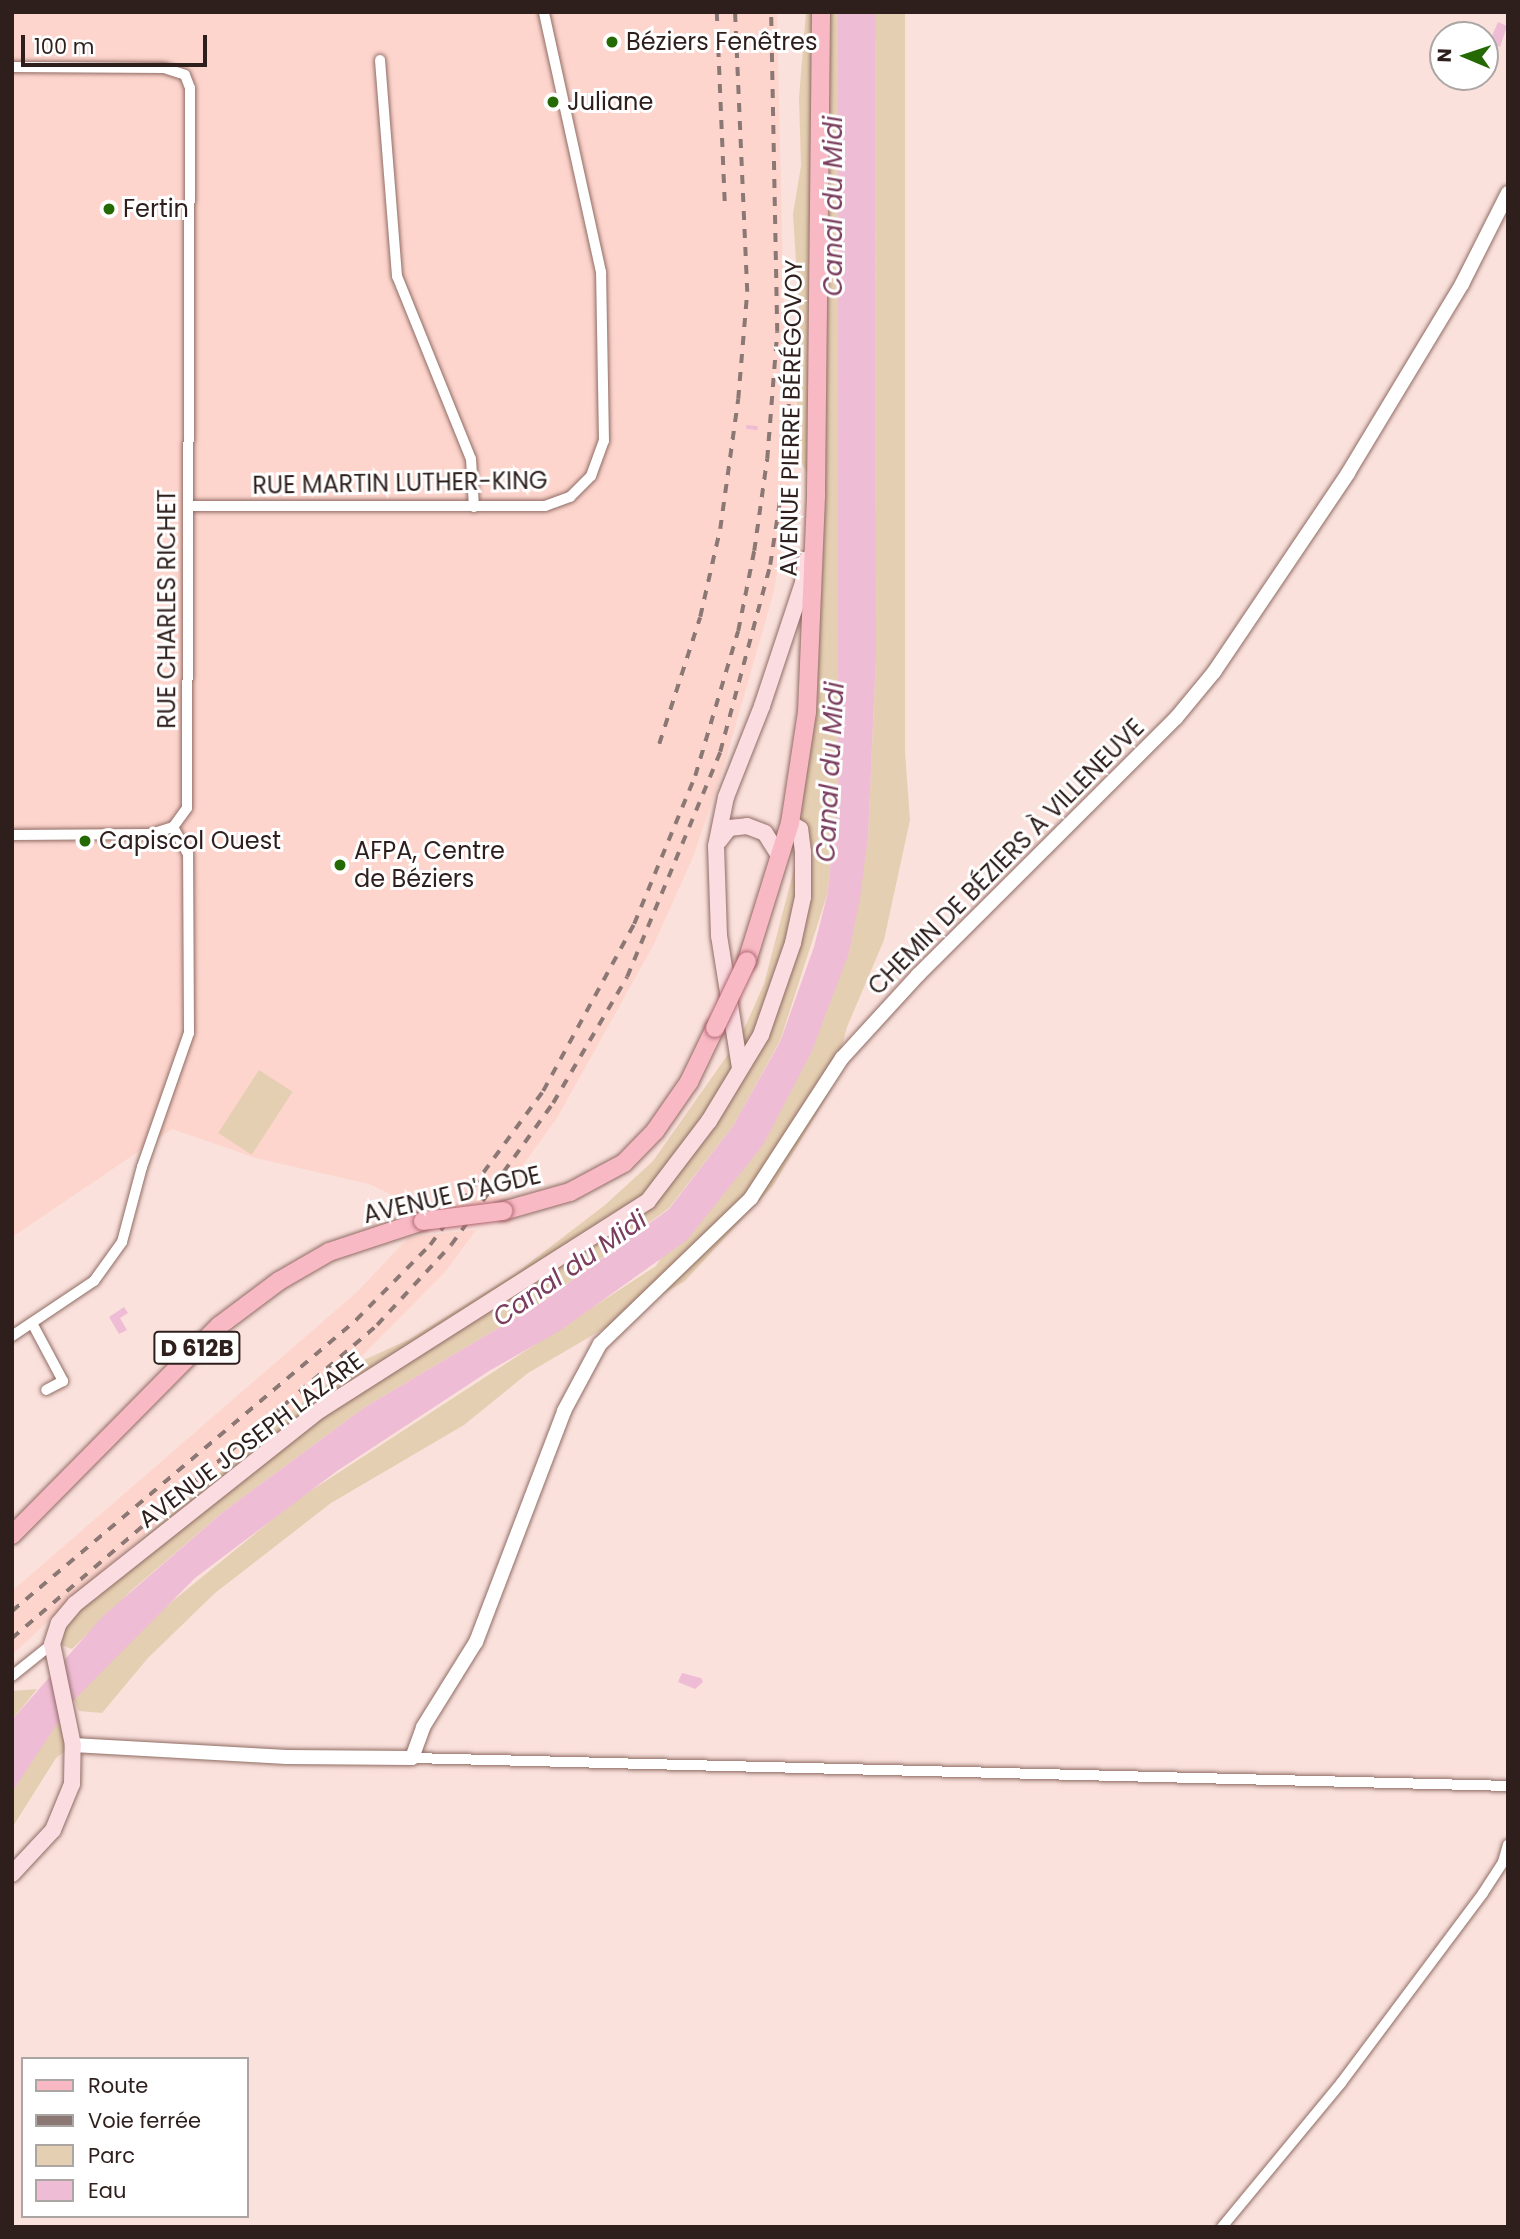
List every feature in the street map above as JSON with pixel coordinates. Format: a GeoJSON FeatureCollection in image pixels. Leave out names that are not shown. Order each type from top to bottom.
{"type":"FeatureCollection","features":[{"type":"Feature","properties":{"kind":"main road","name":"AVENUE PIERRE BÉRÉGOVOY"},"geometry":{"type":"LineString","coordinates":[[790,823],[807,712],[816,493],[821,12]]}},
{"type":"Feature","properties":{"kind":"main road"},"geometry":{"type":"LineString","coordinates":[[740,1068],[719,936],[716,846],[726,797],[803,583],[816,493]]}},
{"type":"Feature","properties":{"kind":"main road","name":"AVENUE D'AGDE"},"geometry":{"type":"LineString","coordinates":[[12,1535],[219,1326],[279,1281],[329,1252],[423,1221],[503,1210],[570,1192],[624,1163],[655,1131],[689,1082],[747,961],[790,823]]}},
{"type":"Feature","properties":{"kind":"main road","name":"AVENUE JOSEPH LAZARE"},"geometry":{"type":"LineString","coordinates":[[52,1652],[60,1623],[75,1604],[320,1410],[648,1200],[709,1121],[761,1035],[793,943],[803,897],[800,829],[790,823]]}},
{"type":"Feature","properties":{"kind":"main road"},"geometry":{"type":"LineString","coordinates":[[716,846],[729,828],[747,826],[765,833],[779,857]]}},
{"type":"Feature","properties":{"kind":"main road"},"geometry":{"type":"LineString","coordinates":[[12,1874],[53,1830],[65,1806],[71,1738],[52,1652]]}},
{"type":"Feature","properties":{"kind":"street","name":"RUE MARTIN LUTHER-KING"},"geometry":{"type":"LineString","coordinates":[[189,506],[474,507],[558,503],[591,476],[604,441],[601,272],[544,12]]}},
{"type":"Feature","properties":{"kind":"street"},"geometry":{"type":"LineString","coordinates":[[380,60],[397,276],[471,459],[474,507]]}},
{"type":"Feature","properties":{"kind":"street","name":"RUE CHARLES RICHET"},"geometry":{"type":"LineString","coordinates":[[12,67],[164,68],[185,75],[190,88],[187,808],[173,827]]}},
{"type":"Feature","properties":{"kind":"street","name":"CHEMIN DE BÉZIERS À VILLENEUVE"},"geometry":{"type":"LineString","coordinates":[[412,1758],[423,1727],[476,1642],[564,1411],[600,1344],[751,1198],[842,1058],[901,993],[987,901],[1176,718],[1213,672],[1348,473],[1462,284],[1508,193]]}},
{"type":"Feature","properties":{"kind":"street"},"geometry":{"type":"LineString","coordinates":[[12,835],[127,836],[173,827],[188,854],[189,1033],[155,1130],[122,1242],[110,1263],[94,1281],[12,1336]]}},
{"type":"Feature","properties":{"kind":"street"},"geometry":{"type":"LineString","coordinates":[[32,1323],[63,1381],[46,1390]]}},
{"type":"Feature","properties":{"kind":"street"},"geometry":{"type":"LineString","coordinates":[[12,1676],[21,1665],[52,1652]]}},
{"type":"Feature","properties":{"kind":"street"},"geometry":{"type":"LineString","coordinates":[[71,1738],[287,1757],[1508,1786]]}},
{"type":"Feature","properties":{"kind":"street"},"geometry":{"type":"LineString","coordinates":[[1222,2227],[1341,2083],[1483,1893],[1503,1862],[1508,1845]]}},
{"type":"Feature","properties":{"kind":"shaded area"},"geometry":{"type":"Polygon","coordinates":[[[12,12],[777,12],[784,322],[800,324],[789,501],[774,591],[723,769],[693,857],[654,944],[557,1118],[493,1206],[428,1212],[369,1184],[256,1158],[172,1129],[12,1237],[12,12]]]}},
{"type":"Feature","properties":{"kind":"shaded area"},"geometry":{"type":"Polygon","coordinates":[[[476,1230],[445,1272],[353,1365],[298,1405],[101,1572],[12,1655],[12,1591],[357,1292],[409,1237],[476,1230]]]}},
{"type":"Feature","properties":{"kind":"green space"},"geometry":{"type":"Polygon","coordinates":[[[806,12],[838,12],[838,780],[828,892],[780,1041],[733,1126],[669,1208],[544,1301],[365,1407],[223,1512],[132,1590],[72,1649],[59,1644],[64,1607],[298,1405],[353,1365],[410,1339],[515,1274],[605,1205],[653,1161],[741,1036],[764,984],[797,858],[816,493],[800,459],[796,416],[800,324],[793,214],[801,166],[799,98],[806,12]]]}},
{"type":"Feature","properties":{"kind":"green space"},"geometry":{"type":"Polygon","coordinates":[[[875,12],[905,12],[905,752],[910,820],[884,940],[847,1027],[831,1090],[773,1186],[685,1281],[528,1373],[464,1425],[331,1503],[215,1593],[148,1658],[102,1713],[79,1711],[74,1699],[158,1613],[295,1501],[656,1266],[849,953],[868,837],[876,656],[875,12]]]}},
{"type":"Feature","properties":{"kind":"green space"},"geometry":{"type":"Polygon","coordinates":[[[259,1070],[293,1092],[252,1155],[218,1133],[259,1070]]]}},
{"type":"Feature","properties":{"kind":"green space"},"geometry":{"type":"Polygon","coordinates":[[[37,1689],[21,1709],[12,1720],[12,1691],[37,1689]]]}},
{"type":"Feature","properties":{"kind":"green space"},"geometry":{"type":"Polygon","coordinates":[[[59,1719],[73,1745],[56,1758],[12,1828],[12,1792],[59,1719]]]}},
{"type":"Feature","properties":{"kind":"water"},"geometry":{"type":"Polygon","coordinates":[[[838,12],[875,12],[876,656],[868,837],[860,898],[849,953],[812,1051],[763,1145],[687,1240],[561,1330],[489,1371],[337,1471],[195,1578],[71,1703],[12,1792],[12,1720],[102,1617],[223,1512],[365,1407],[544,1301],[669,1209],[733,1126],[780,1042],[814,947],[828,892],[838,780],[838,12]]]}},
{"type":"Feature","properties":{"kind":"water"},"geometry":{"type":"Polygon","coordinates":[[[1499,22],[1507,26],[1499,47],[1499,22]]]}},
{"type":"Feature","properties":{"kind":"water"},"geometry":{"type":"Polygon","coordinates":[[[124,1307],[128,1313],[120,1318],[127,1330],[119,1334],[109,1317],[124,1307]]]}},
{"type":"Feature","properties":{"kind":"water"},"geometry":{"type":"Polygon","coordinates":[[[682,1673],[701,1678],[703,1682],[695,1689],[678,1682],[682,1673]]]}},
{"type":"Feature","properties":{"kind":"waterway"},"geometry":{"type":"LineString","coordinates":[[748,427],[756,428]]}},
{"type":"Feature","properties":{"kind":"railway"},"geometry":{"type":"LineString","coordinates":[[717,12],[725,204]]}},
{"type":"Feature","properties":{"kind":"railway"},"geometry":{"type":"LineString","coordinates":[[659,744],[700,617],[720,529],[738,399],[747,292],[735,12]]}},
{"type":"Feature","properties":{"kind":"railway"},"geometry":{"type":"LineString","coordinates":[[12,1611],[356,1320],[430,1245],[543,1091],[634,924],[695,776],[738,631],[754,551],[767,459],[777,332],[771,12]]}},
{"type":"Feature","properties":{"kind":"railway"},"geometry":{"type":"LineString","coordinates":[[12,1638],[377,1325],[451,1245],[553,1103],[627,977],[720,752],[770,565],[785,467],[792,340]]}},
{"type":"Feature","properties":{"kind":"place","name":"Béziers Fenêtres"},"geometry":{"type":"Point","coordinates":[612,42]}},
{"type":"Feature","properties":{"kind":"place","name":"Juliane"},"geometry":{"type":"Point","coordinates":[553,102]}},
{"type":"Feature","properties":{"kind":"place","name":"Fertin"},"geometry":{"type":"Point","coordinates":[109,209]}},
{"type":"Feature","properties":{"kind":"place","name":"Capiscol Ouest"},"geometry":{"type":"Point","coordinates":[85,841]}},
{"type":"Feature","properties":{"kind":"place","name":"AFPA, Centre de Béziers"},"geometry":{"type":"Point","coordinates":[340,865]}},
{"type":"Feature","properties":{"kind":"water label","name":"Canal du Midi"},"geometry":{"type":"Point","coordinates":[834,206]}},
{"type":"Feature","properties":{"kind":"water label","name":"Canal du Midi"},"geometry":{"type":"Point","coordinates":[831,772]}},
{"type":"Feature","properties":{"kind":"water label","name":"Canal du Midi"},"geometry":{"type":"Point","coordinates":[570,1269]}}]}
